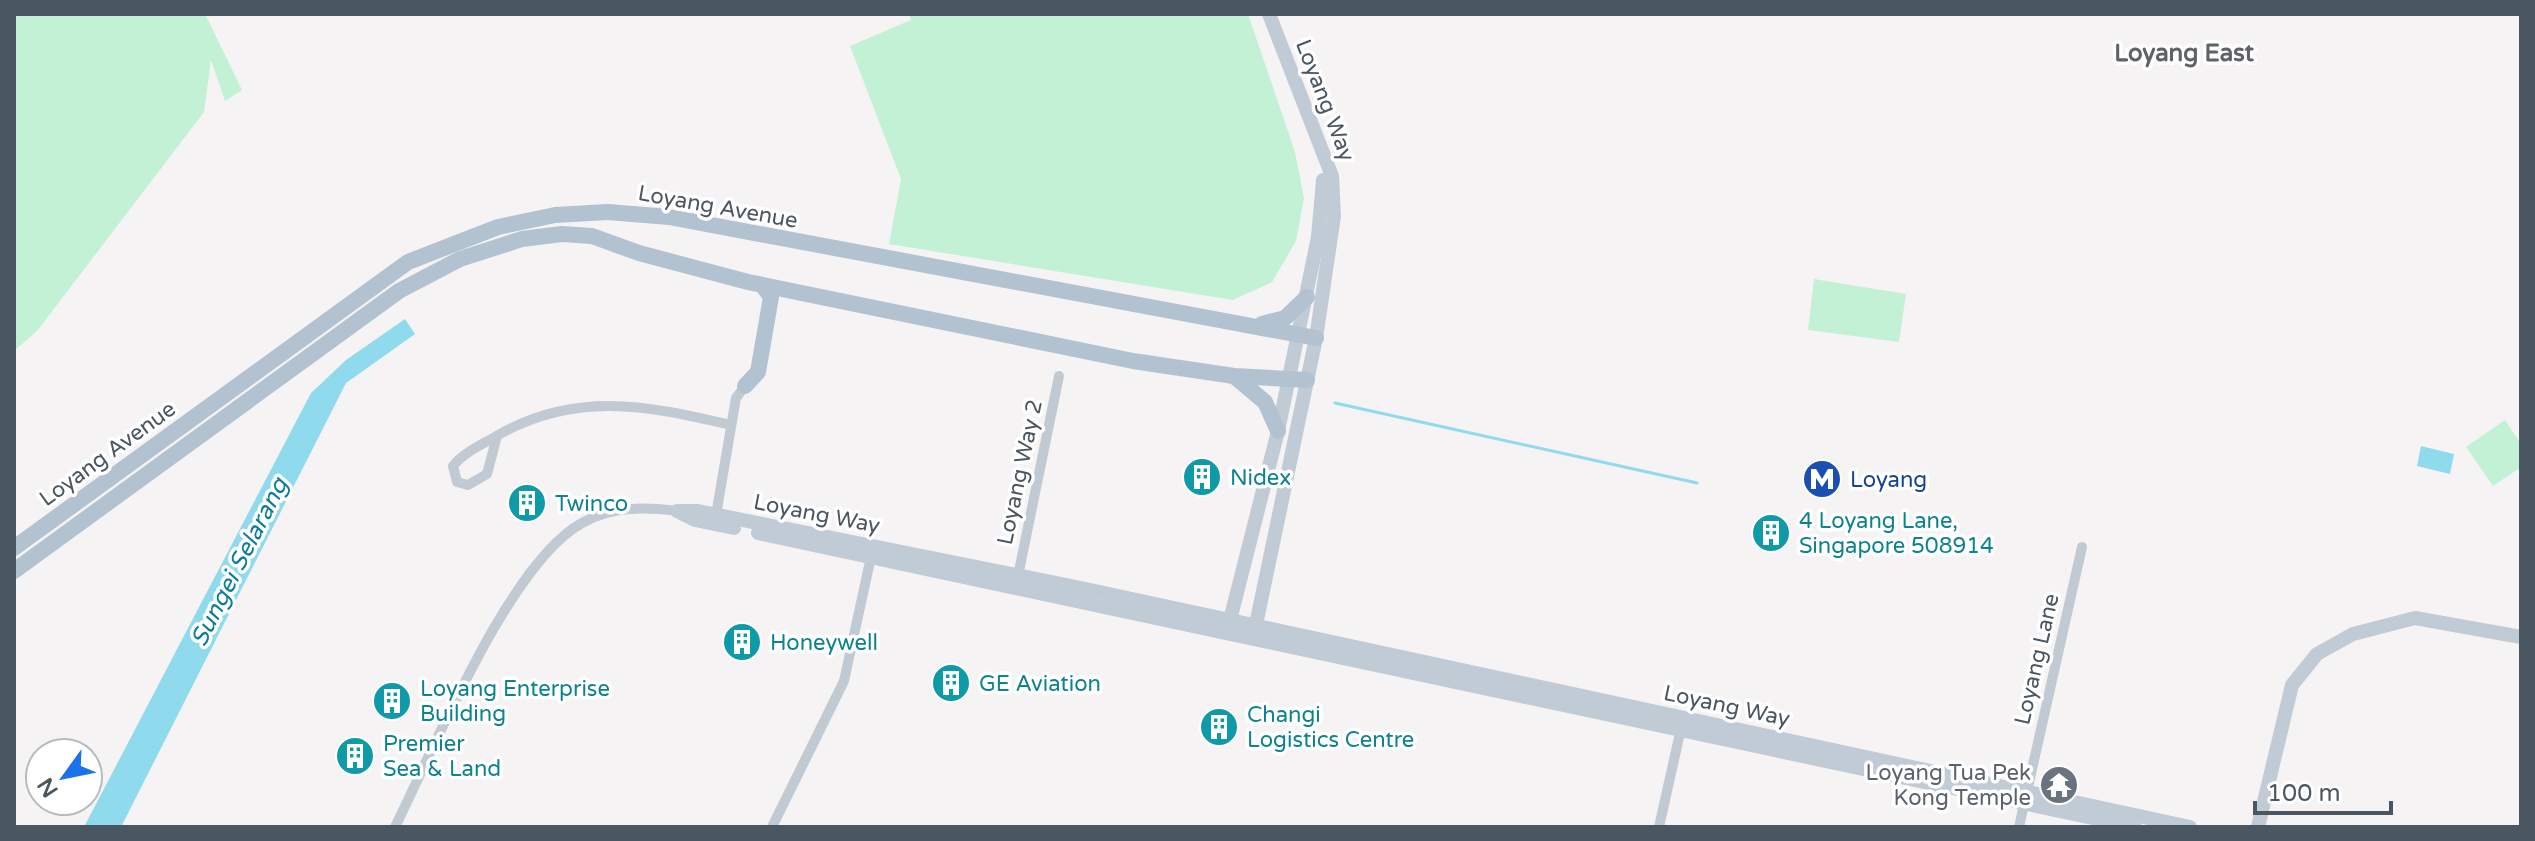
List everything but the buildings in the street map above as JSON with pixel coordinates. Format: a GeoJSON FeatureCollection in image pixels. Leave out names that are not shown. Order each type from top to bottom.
{"type":"FeatureCollection","features":[{"type":"Feature","properties":{"kind":"main road","name":"Loyang Way"},"geometry":{"type":"LineString","coordinates":[[1229,627],[1278,431],[1321,218],[1323,178],[1260,14]]}},
{"type":"Feature","properties":{"kind":"main road","name":"Loyang Way"},"geometry":{"type":"LineString","coordinates":[[1255,633],[1316,338],[1334,216],[1332,176],[1269,14]]}},
{"type":"Feature","properties":{"kind":"main road","name":"Loyang Avenue"},"geometry":{"type":"LineString","coordinates":[[14,548],[408,262],[472,235],[541,217],[608,212],[669,217],[1316,338]]}},
{"type":"Feature","properties":{"kind":"main road","name":"Loyang Avenue"},"geometry":{"type":"LineString","coordinates":[[14,571],[313,350],[399,291],[460,259],[522,239],[562,234],[592,236],[639,253],[762,285],[1133,361],[1234,376],[1307,380]]}},
{"type":"Feature","properties":{"kind":"main road"},"geometry":{"type":"LineString","coordinates":[[745,386],[758,372],[770,294],[762,285]]}},
{"type":"Feature","properties":{"kind":"main road"},"geometry":{"type":"LineString","coordinates":[[1252,325],[1285,318],[1307,297]]}},
{"type":"Feature","properties":{"kind":"main road"},"geometry":{"type":"LineString","coordinates":[[1234,376],[1265,402],[1278,431]]}},
{"type":"Feature","properties":{"kind":"main road","name":"Loyang Way"},"geometry":{"type":"LineString","coordinates":[[677,511],[2025,797],[2190,827]]}},
{"type":"Feature","properties":{"kind":"main road","name":"Loyang Way"},"geometry":{"type":"LineString","coordinates":[[677,511],[701,522],[720,520]]}},
{"type":"Feature","properties":{"kind":"main road"},"geometry":{"type":"LineString","coordinates":[[2257,824],[2288,701],[2305,675],[2335,648],[2385,630],[2436,618],[2521,637]]}},
{"type":"Feature","properties":{"kind":"main road","name":"Loyang Way"},"geometry":{"type":"LineString","coordinates":[[2025,797],[2135,827]]}},
{"type":"Feature","properties":{"kind":"street","name":"Loyang Way 2"},"geometry":{"type":"LineString","coordinates":[[1020,583],[1059,376]]}},
{"type":"Feature","properties":{"kind":"street"},"geometry":{"type":"LineString","coordinates":[[720,520],[736,398],[745,386]]}},
{"type":"Feature","properties":{"kind":"street"},"geometry":{"type":"LineString","coordinates":[[497,436],[487,474],[468,485],[457,482],[452,472],[455,463],[497,436],[550,413],[587,406],[635,405],[731,425]]}},
{"type":"Feature","properties":{"kind":"street","name":"Loyang Way"},"geometry":{"type":"LineString","coordinates":[[395,827],[451,710],[498,623],[551,545],[600,515],[623,509],[677,511]]}},
{"type":"Feature","properties":{"kind":"street","name":"Loyang Lane"},"geometry":{"type":"LineString","coordinates":[[2019,827],[2082,547]]}},
{"type":"Feature","properties":{"kind":"street"},"geometry":{"type":"LineString","coordinates":[[772,827],[844,681],[872,552]]}},
{"type":"Feature","properties":{"kind":"street"},"geometry":{"type":"LineString","coordinates":[[1659,827],[1682,724]]}},
{"type":"Feature","properties":{"kind":"green space"},"geometry":{"type":"Polygon","coordinates":[[[14,14],[205,14],[242,90],[225,101],[211,60],[204,112],[37,331],[14,351],[14,14]]]}},
{"type":"Feature","properties":{"kind":"green space"},"geometry":{"type":"Polygon","coordinates":[[[909,14],[1248,14],[1295,152],[1304,198],[1296,241],[1272,282],[1233,300],[889,244],[901,179],[850,46],[911,20],[909,14]]]}},
{"type":"Feature","properties":{"kind":"green space"},"geometry":{"type":"Polygon","coordinates":[[[1814,279],[1906,294],[1899,342],[1808,330],[1814,279]]]}},
{"type":"Feature","properties":{"kind":"green space"},"geometry":{"type":"Polygon","coordinates":[[[2505,420],[2521,444],[2521,467],[2493,486],[2466,447],[2505,420]]]}},
{"type":"Feature","properties":{"kind":"water","name":"Sungei Selarang"},"geometry":{"type":"Polygon","coordinates":[[[405,319],[415,334],[346,383],[121,827],[84,827],[89,817],[104,817],[104,789],[311,393],[346,360],[405,319]]]}},
{"type":"Feature","properties":{"kind":"water"},"geometry":{"type":"Polygon","coordinates":[[[2421,446],[2454,454],[2450,474],[2417,466],[2421,446]]]}},
{"type":"Feature","properties":{"kind":"waterway"},"geometry":{"type":"LineString","coordinates":[[1335,403],[1697,483]]}},
{"type":"Feature","properties":{"kind":"place","name":"Nidex"},"geometry":{"type":"Point","coordinates":[1202,477]}},
{"type":"Feature","properties":{"kind":"place","name":"Loyang"},"geometry":{"type":"Point","coordinates":[1822,479]}},
{"type":"Feature","properties":{"kind":"place","name":"Twinco"},"geometry":{"type":"Point","coordinates":[527,503]}},
{"type":"Feature","properties":{"kind":"place","name":"4 Loyang Lane, Singapore 508914"},"geometry":{"type":"Point","coordinates":[1771,533]}},
{"type":"Feature","properties":{"kind":"place","name":"Honeywell"},"geometry":{"type":"Point","coordinates":[742,642]}},
{"type":"Feature","properties":{"kind":"place","name":"GE Aviation"},"geometry":{"type":"Point","coordinates":[951,683]}},
{"type":"Feature","properties":{"kind":"place","name":"Loyang Enterprise Building"},"geometry":{"type":"Point","coordinates":[392,701]}},
{"type":"Feature","properties":{"kind":"place","name":"Changi Logistics Centre"},"geometry":{"type":"Point","coordinates":[1219,727]}},
{"type":"Feature","properties":{"kind":"place","name":"Premier Sea & Land"},"geometry":{"type":"Point","coordinates":[355,756]}},
{"type":"Feature","properties":{"kind":"place","name":"Loyang Tua Pek Kong Temple"},"geometry":{"type":"Point","coordinates":[2059,785]}},
{"type":"Feature","properties":{"kind":"district","name":"Loyang East"},"geometry":{"type":"Point","coordinates":[2184,53]}}]}
